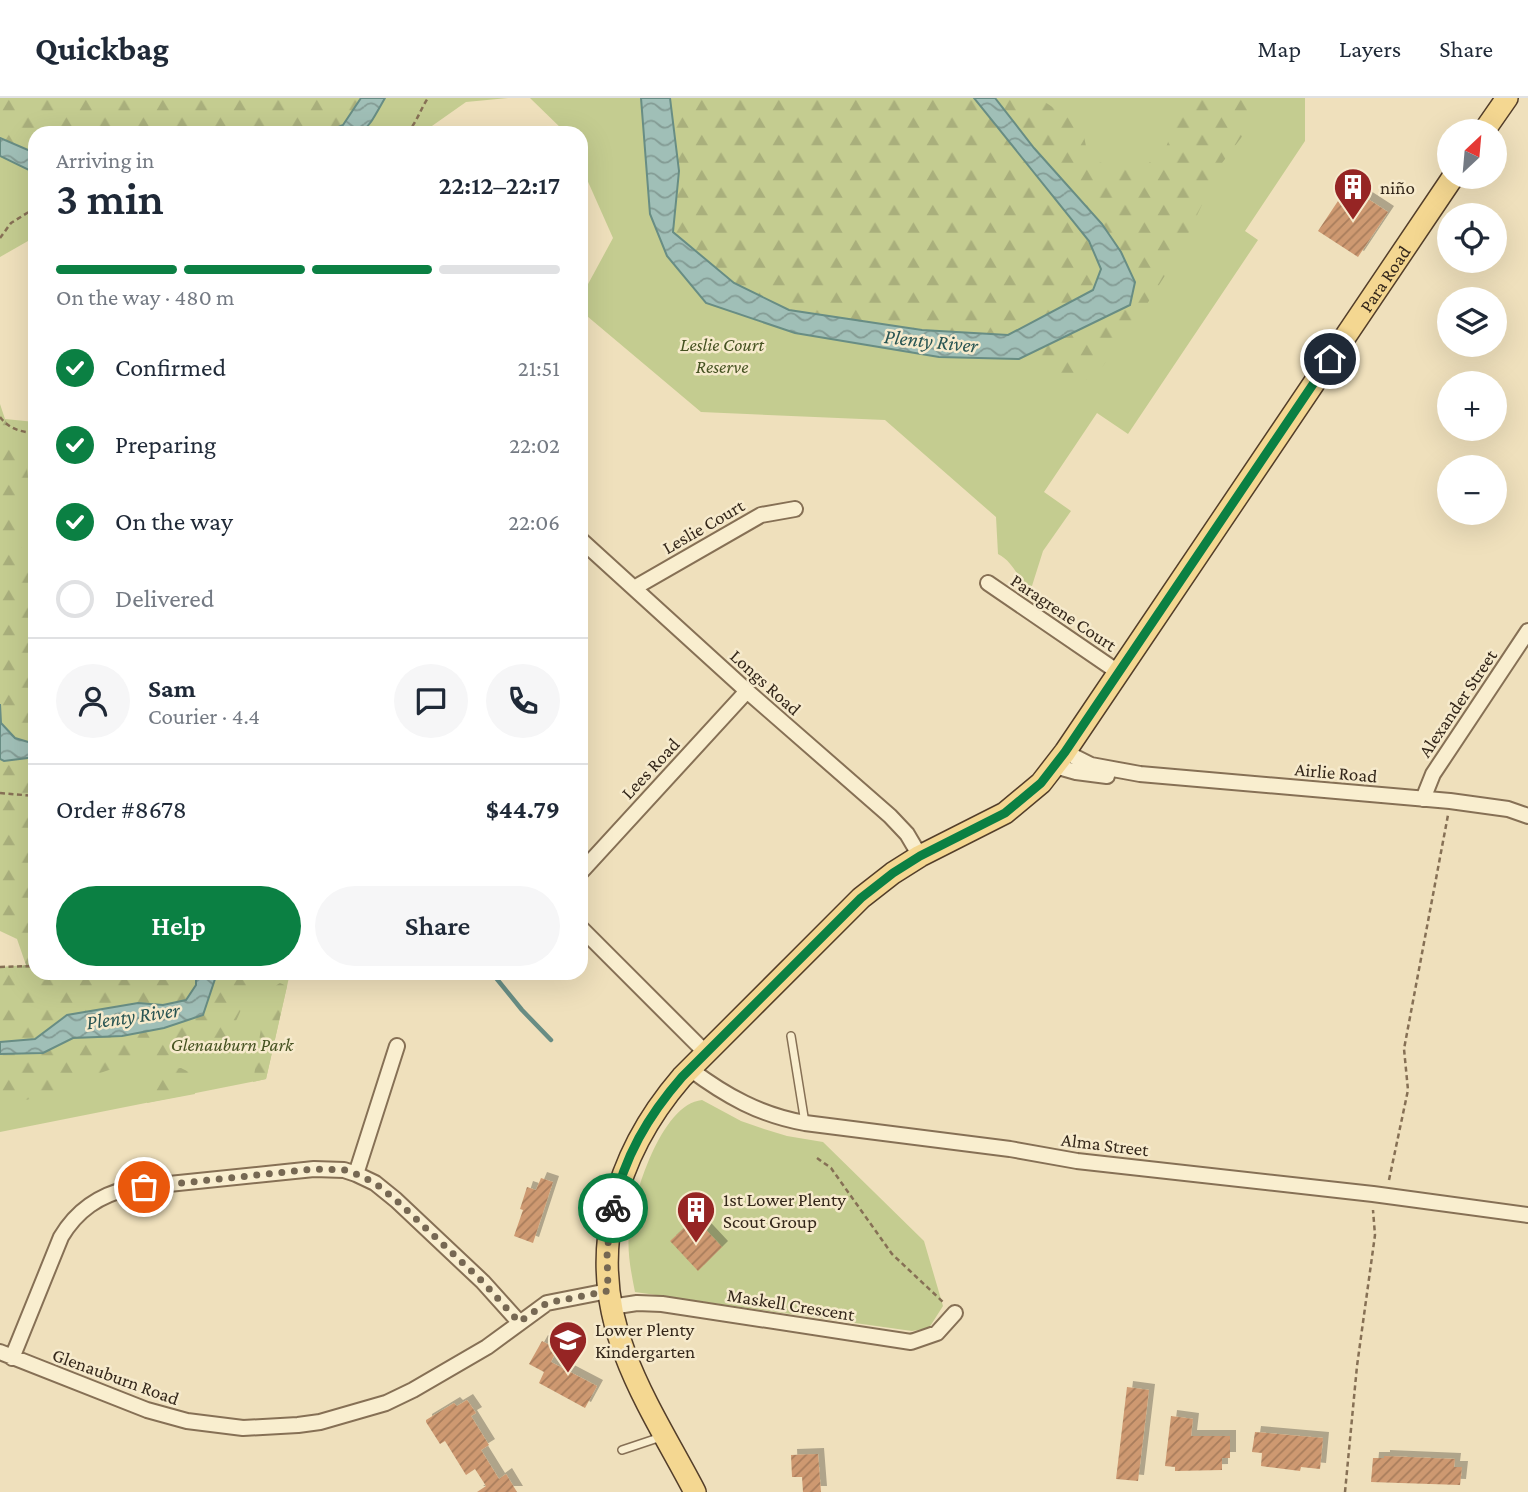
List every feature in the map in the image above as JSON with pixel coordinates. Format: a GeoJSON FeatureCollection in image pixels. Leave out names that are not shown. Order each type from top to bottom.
{"type":"FeatureCollection","features":[{"type":"Feature","properties":{"kind":"main road"},"geometry":{"type":"LineString","coordinates":[[1492,119],[1507,98]]}},
{"type":"Feature","properties":{"kind":"main road","name":"Para Road"},"geometry":{"type":"LineString","coordinates":[[702,1491],[666,1435],[628,1363],[609,1299],[610,1228],[624,1168],[650,1118],[690,1069],[845,913],[893,873],[920,856],[1005,813],[1041,783],[1060,759],[1445,189]]}},
{"type":"Feature","properties":{"kind":"street","name":"Leslie Court"},"geometry":{"type":"LineString","coordinates":[[634,588],[761,515],[795,509]]}},
{"type":"Feature","properties":{"kind":"street","name":"Longs Road"},"geometry":{"type":"LineString","coordinates":[[588,546],[890,816],[907,834],[920,856]]}},
{"type":"Feature","properties":{"kind":"street","name":"Paragrene Court"},"geometry":{"type":"LineString","coordinates":[[988,583],[1118,672]]}},
{"type":"Feature","properties":{"kind":"street","name":"Alexander Street"},"geometry":{"type":"LineString","coordinates":[[1423,799],[1433,774],[1528,631]]}},
{"type":"Feature","properties":{"kind":"street","name":"Lees Road"},"geometry":{"type":"LineString","coordinates":[[588,864],[747,691]]}},
{"type":"Feature","properties":{"kind":"street","name":"Airlie Road"},"geometry":{"type":"LineString","coordinates":[[1060,759],[1140,774],[1450,801],[1508,809],[1528,816]]}},
{"type":"Feature","properties":{"kind":"street"},"geometry":{"type":"LineString","coordinates":[[588,935],[706,1053]]}},
{"type":"Feature","properties":{"kind":"street"},"geometry":{"type":"LineString","coordinates":[[356,1174],[397,1046]]}},
{"type":"Feature","properties":{"kind":"street","name":"Alma Street"},"geometry":{"type":"LineString","coordinates":[[690,1069],[742,1104],[805,1124],[1010,1149],[1077,1161],[1528,1215]]}},
{"type":"Feature","properties":{"kind":"street"},"geometry":{"type":"LineString","coordinates":[[6,1355],[61,1237],[75,1217],[96,1201],[122,1190],[314,1169],[345,1170],[375,1183],[483,1282],[519,1322]]}},
{"type":"Feature","properties":{"kind":"street","name":"Maskell Crescent"},"geometry":{"type":"LineString","coordinates":[[609,1299],[662,1304],[911,1342],[937,1333],[955,1313]]}},
{"type":"Feature","properties":{"kind":"street","name":"Glenauburn Road"},"geometry":{"type":"LineString","coordinates":[[6,1355],[147,1410],[187,1421],[243,1428],[298,1425],[360,1411],[403,1395],[487,1347],[547,1303],[609,1299]]}},
{"type":"Feature","properties":{"kind":"lane"},"geometry":{"type":"LineString","coordinates":[[791,1036],[805,1124]]}},
{"type":"Feature","properties":{"kind":"lane"},"geometry":{"type":"LineString","coordinates":[[622,1450],[666,1435]]}},
{"type":"Feature","properties":{"kind":"path"},"geometry":{"type":"LineString","coordinates":[[413,126],[428,98]]}},
{"type":"Feature","properties":{"kind":"path"},"geometry":{"type":"LineString","coordinates":[[0,238],[11,223],[28,212]]}},
{"type":"Feature","properties":{"kind":"path"},"geometry":{"type":"LineString","coordinates":[[0,417],[5,424],[20,432],[28,433]]}},
{"type":"Feature","properties":{"kind":"path"},"geometry":{"type":"LineString","coordinates":[[0,793],[28,795]]}},
{"type":"Feature","properties":{"kind":"path"},"geometry":{"type":"LineString","coordinates":[[1345,1492],[1357,1366],[1379,1196],[1408,1090],[1404,1049],[1450,801]]}},
{"type":"Feature","properties":{"kind":"path"},"geometry":{"type":"LineString","coordinates":[[0,967],[28,966]]}},
{"type":"Feature","properties":{"kind":"path"},"geometry":{"type":"LineString","coordinates":[[817,1158],[831,1168],[892,1254],[955,1313]]}},
{"type":"Feature","properties":{"kind":"green space"},"geometry":{"type":"Polygon","coordinates":[[[0,98],[508,98],[466,102],[432,126],[28,126],[28,241],[0,257],[0,98]]]}},
{"type":"Feature","properties":{"kind":"green space"},"geometry":{"type":"Polygon","coordinates":[[[0,98],[361,98],[341,126],[28,126],[28,150],[0,138],[0,98]]]}},
{"type":"Feature","properties":{"kind":"green space","name":"Leslie Court Reserve"},"geometry":{"type":"Polygon","coordinates":[[[530,98],[1305,98],[1305,141],[1245,231],[1258,240],[1128,434],[1097,413],[1044,492],[1071,511],[1043,551],[1031,589],[1008,561],[998,554],[996,517],[885,420],[701,412],[588,317],[588,284],[613,238],[588,182],[588,126],[559,126],[530,98]]]}},
{"type":"Feature","properties":{"kind":"green space"},"geometry":{"type":"Polygon","coordinates":[[[670,98],[974,98],[1089,241],[1101,269],[1094,290],[1008,335],[922,330],[789,310],[734,283],[673,232],[679,171],[670,98]]]}},
{"type":"Feature","properties":{"kind":"green space"},"geometry":{"type":"Polygon","coordinates":[[[995,98],[1039,98],[1082,127],[1087,151],[1092,160],[1105,164],[1146,165],[1164,152],[1186,98],[1260,98],[1257,111],[1222,163],[1178,255],[1135,323],[1094,378],[1066,385],[1028,354],[1130,305],[1034,148],[995,98]]]}},
{"type":"Feature","properties":{"kind":"green space"},"geometry":{"type":"Polygon","coordinates":[[[0,404],[5,419],[28,421],[28,736],[0,704],[0,404]]]}},
{"type":"Feature","properties":{"kind":"green space"},"geometry":{"type":"Polygon","coordinates":[[[0,419],[5,419],[26,460],[28,477],[17,528],[28,561],[28,742],[15,738],[1,723],[0,419]]]}},
{"type":"Feature","properties":{"kind":"green space"},"geometry":{"type":"Polygon","coordinates":[[[28,758],[28,980],[196,980],[196,985],[186,1000],[163,1005],[138,1003],[67,1015],[35,1039],[0,1042],[0,967],[26,965],[17,939],[0,931],[0,759],[4,761],[28,758]]]}},
{"type":"Feature","properties":{"kind":"green space","name":"Glenauburn Park"},"geometry":{"type":"Polygon","coordinates":[[[215,980],[288,980],[266,1079],[0,1132],[0,1054],[203,1015],[215,980]]]}},
{"type":"Feature","properties":{"kind":"green space"},"geometry":{"type":"Polygon","coordinates":[[[215,980],[251,980],[235,1024],[214,1048],[130,1064],[40,1096],[0,1104],[0,1054],[43,1053],[73,1038],[122,1036],[164,1028],[203,1015],[215,980]]]}},
{"type":"Feature","properties":{"kind":"green space"},"geometry":{"type":"Polygon","coordinates":[[[280,983],[287,986],[266,1079],[253,1082],[265,1012],[274,988],[280,983]]]}},
{"type":"Feature","properties":{"kind":"green space"},"geometry":{"type":"Polygon","coordinates":[[[181,1068],[193,1074],[195,1094],[147,1103],[156,1078],[166,1071],[181,1068]]]}},
{"type":"Feature","properties":{"kind":"green space"},"geometry":{"type":"Polygon","coordinates":[[[702,1100],[741,1121],[764,1129],[823,1142],[924,1241],[943,1306],[929,1328],[912,1331],[635,1292],[629,1254],[629,1232],[643,1175],[662,1134],[674,1117],[687,1105],[702,1100]]]}},
{"type":"Feature","properties":{"kind":"water"},"geometry":{"type":"Polygon","coordinates":[[[361,98],[385,98],[368,126],[341,126],[361,98]]]}},
{"type":"Feature","properties":{"kind":"water","name":"Plenty River"},"geometry":{"type":"Polygon","coordinates":[[[641,98],[670,98],[679,171],[673,232],[734,283],[789,310],[922,330],[1008,335],[1093,290],[1101,269],[1089,241],[974,98],[995,98],[1034,148],[1102,224],[1121,252],[1135,282],[1130,305],[1019,359],[939,357],[795,333],[706,303],[667,256],[650,214],[641,98]]]}},
{"type":"Feature","properties":{"kind":"water"},"geometry":{"type":"Polygon","coordinates":[[[0,138],[28,150],[28,170],[0,156],[0,138]]]}},
{"type":"Feature","properties":{"kind":"water"},"geometry":{"type":"Polygon","coordinates":[[[0,704],[1,723],[15,738],[28,742],[28,758],[4,761],[0,759],[0,704]]]}},
{"type":"Feature","properties":{"kind":"water","name":"Plenty River"},"geometry":{"type":"Polygon","coordinates":[[[196,980],[215,980],[203,1015],[164,1028],[122,1036],[73,1038],[43,1053],[0,1054],[0,1042],[35,1039],[67,1015],[138,1003],[163,1005],[186,1000],[196,985],[196,980]]]}},
{"type":"Feature","properties":{"kind":"building","name":"niño"},"geometry":{"type":"Polygon","coordinates":[[[1348,186],[1388,212],[1358,257],[1318,231],[1348,186]]]}},
{"type":"Feature","properties":{"kind":"building"},"geometry":{"type":"Polygon","coordinates":[[[541,1178],[553,1182],[533,1243],[514,1236],[527,1187],[536,1190],[541,1178]]]}},
{"type":"Feature","properties":{"kind":"building","name":"1st Lower Plenty Scout Group"},"geometry":{"type":"Polygon","coordinates":[[[695,1218],[722,1247],[698,1271],[670,1241],[695,1218]]]}},
{"type":"Feature","properties":{"kind":"building"},"geometry":{"type":"Polygon","coordinates":[[[542,1341],[557,1349],[551,1362],[597,1386],[585,1408],[539,1383],[544,1372],[529,1364],[542,1341]]]}},
{"type":"Feature","properties":{"kind":"building"},"geometry":{"type":"Polygon","coordinates":[[[1127,1387],[1149,1390],[1138,1481],[1116,1479],[1127,1387]]]}},
{"type":"Feature","properties":{"kind":"building"},"geometry":{"type":"Polygon","coordinates":[[[467,1400],[476,1413],[471,1416],[489,1445],[481,1450],[499,1479],[506,1474],[517,1492],[477,1492],[486,1486],[475,1469],[466,1475],[445,1441],[440,1444],[426,1422],[454,1403],[457,1406],[467,1400]]]}},
{"type":"Feature","properties":{"kind":"building"},"geometry":{"type":"Polygon","coordinates":[[[1171,1416],[1193,1419],[1191,1436],[1230,1436],[1230,1458],[1222,1458],[1222,1470],[1175,1471],[1175,1467],[1165,1466],[1171,1416]]]}},
{"type":"Feature","properties":{"kind":"building"},"geometry":{"type":"Polygon","coordinates":[[[1255,1432],[1323,1438],[1320,1469],[1301,1467],[1300,1471],[1261,1466],[1262,1453],[1252,1452],[1255,1432]]]}},
{"type":"Feature","properties":{"kind":"building"},"geometry":{"type":"Polygon","coordinates":[[[818,1454],[821,1492],[803,1492],[802,1477],[792,1477],[791,1455],[818,1454]]]}},
{"type":"Feature","properties":{"kind":"building"},"geometry":{"type":"Polygon","coordinates":[[[1384,1456],[1455,1459],[1454,1467],[1462,1467],[1460,1485],[1371,1482],[1373,1458],[1384,1456]]]}},
{"type":"Feature","properties":{"kind":"waterway"},"geometry":{"type":"LineString","coordinates":[[498,980],[551,1040]]}},
{"type":"Feature","properties":{"kind":"way so far"},"geometry":{"type":"LineString","coordinates":[[144,1187],[314,1169],[345,1170],[384,1189],[483,1282],[519,1322],[547,1303],[608,1291],[607,1251],[613,1208]]}},
{"type":"Feature","properties":{"kind":"place","name":"niño"},"geometry":{"type":"Point","coordinates":[1353,221]}},
{"type":"Feature","properties":{"kind":"place","name":"1st Lower Plenty Scout Group"},"geometry":{"type":"Point","coordinates":[696,1244]}},
{"type":"Feature","properties":{"kind":"place","name":"Lower Plenty Kindergarten"},"geometry":{"type":"Point","coordinates":[568,1374]}},
{"type":"Feature","properties":{"kind":"route"},"geometry":{"type":"LineString","coordinates":[[613,1208],[631,1151],[661,1102],[682,1077],[826,931],[893,873],[920,856],[1005,813],[1041,783],[1065,752],[1330,359]]}}]}
